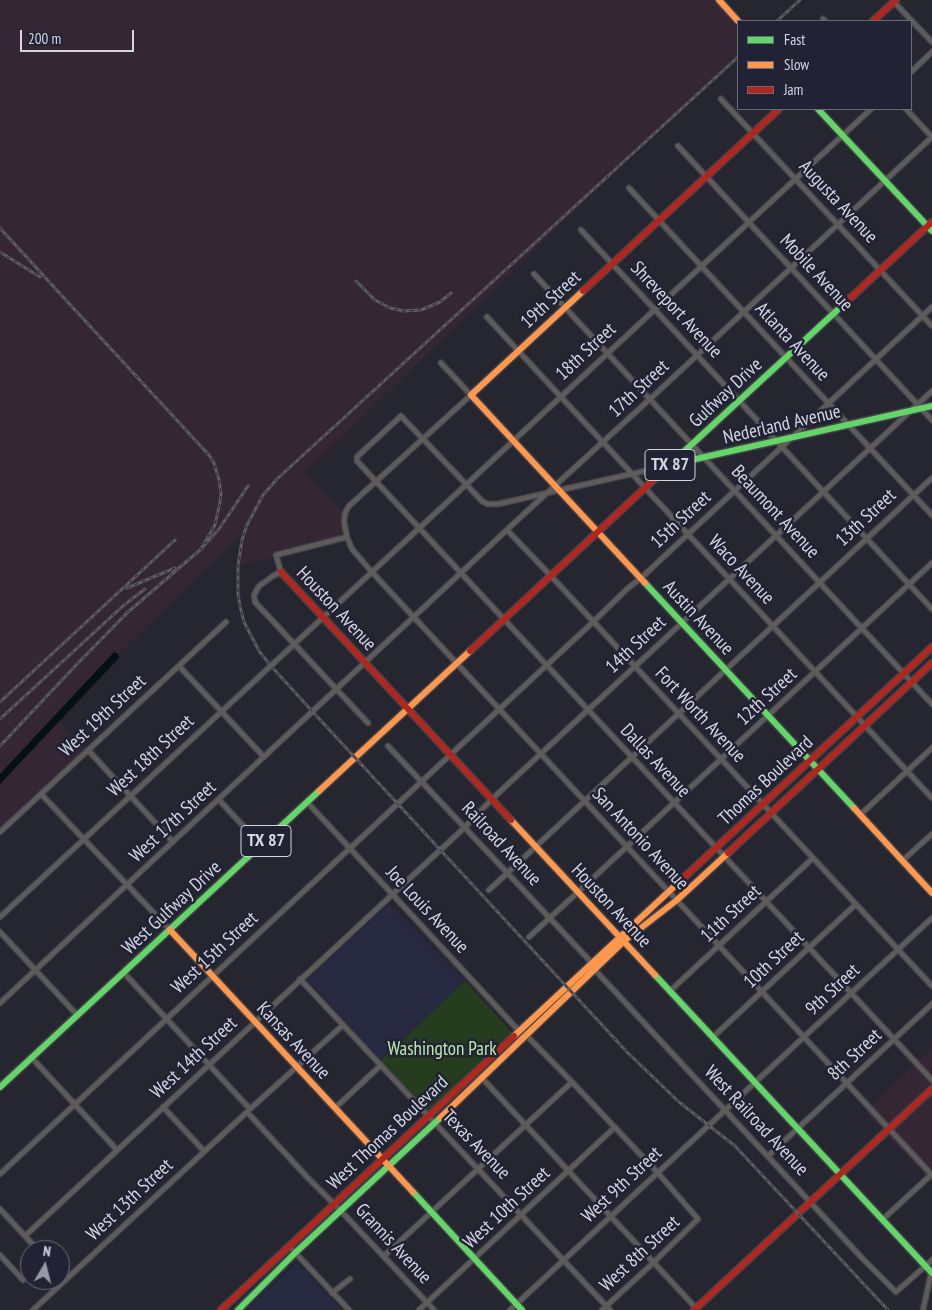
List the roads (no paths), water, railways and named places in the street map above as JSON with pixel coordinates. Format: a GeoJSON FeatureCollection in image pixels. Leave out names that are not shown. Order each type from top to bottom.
{"type":"FeatureCollection","features":[{"type":"Feature","properties":{"kind":"main road"},"geometry":{"type":"LineString","coordinates":[[719,0],[737,20]]}},
{"type":"Feature","properties":{"kind":"main road"},"geometry":{"type":"LineString","coordinates":[[874,20],[895,1]]}},
{"type":"Feature","properties":{"kind":"main road","name":"19th Street"},"geometry":{"type":"LineString","coordinates":[[470,395],[778,110]]}},
{"type":"Feature","properties":{"kind":"main road"},"geometry":{"type":"LineString","coordinates":[[819,110],[930,227]]}},
{"type":"Feature","properties":{"kind":"main road","name":"Gulfway Drive"},"geometry":{"type":"LineString","coordinates":[[408,709],[880,270],[930,227]]}},
{"type":"Feature","properties":{"kind":"main road","name":"Austin Avenue"},"geometry":{"type":"LineString","coordinates":[[470,395],[932,893]]}},
{"type":"Feature","properties":{"kind":"main road","name":"Nederland Avenue"},"geometry":{"type":"LineString","coordinates":[[669,466],[779,444],[790,438],[932,406]]}},
{"type":"Feature","properties":{"kind":"main road","name":"Houston Avenue"},"geometry":{"type":"LineString","coordinates":[[281,572],[932,1273]]}},
{"type":"Feature","properties":{"kind":"main road","name":"Thomas Boulevard"},"geometry":{"type":"LineString","coordinates":[[622,939],[669,892],[932,647]]}},
{"type":"Feature","properties":{"kind":"main road","name":"Thomas Boulevard"},"geometry":{"type":"LineString","coordinates":[[622,939],[677,900],[932,663]]}},
{"type":"Feature","properties":{"kind":"main road","name":"West Gulfway Drive"},"geometry":{"type":"LineString","coordinates":[[0,1087],[408,709]]}},
{"type":"Feature","properties":{"kind":"main road","name":"Kansas Avenue"},"geometry":{"type":"LineString","coordinates":[[170,930],[522,1310]]}},
{"type":"Feature","properties":{"kind":"main road","name":"West Thomas Boulevard"},"geometry":{"type":"LineString","coordinates":[[221,1310],[428,1116],[622,939]]}},
{"type":"Feature","properties":{"kind":"main road","name":"West Thomas Boulevard"},"geometry":{"type":"LineString","coordinates":[[238,1310],[388,1166],[528,1037],[593,967]]}},
{"type":"Feature","properties":{"kind":"main road"},"geometry":{"type":"LineString","coordinates":[[697,1309],[702,1302],[932,1089]]}},
{"type":"Feature","properties":{"kind":"street"},"geometry":{"type":"LineString","coordinates":[[895,1],[932,42]]}},
{"type":"Feature","properties":{"kind":"street"},"geometry":{"type":"LineString","coordinates":[[912,71],[932,52]]}},
{"type":"Feature","properties":{"kind":"street","name":"Augusta Avenue"},"geometry":{"type":"LineString","coordinates":[[721,98],[932,326]]}},
{"type":"Feature","properties":{"kind":"street","name":"18th Street"},"geometry":{"type":"LineString","coordinates":[[323,617],[869,110]]}},
{"type":"Feature","properties":{"kind":"street"},"geometry":{"type":"LineString","coordinates":[[907,110],[932,137]]}},
{"type":"Feature","properties":{"kind":"street","name":"17th Street"},"geometry":{"type":"LineString","coordinates":[[558,488],[602,442],[932,137]]}},
{"type":"Feature","properties":{"kind":"street","name":"Mobile Avenue"},"geometry":{"type":"LineString","coordinates":[[678,146],[876,360],[917,408],[932,420]]}},
{"type":"Feature","properties":{"kind":"street","name":"Atlanta Avenue"},"geometry":{"type":"LineString","coordinates":[[629,188],[932,515]]}},
{"type":"Feature","properties":{"kind":"street","name":"Shreveport Avenue"},"geometry":{"type":"LineString","coordinates":[[581,230],[932,609]]}},
{"type":"Feature","properties":{"kind":"street","name":"Beaumont Avenue"},"geometry":{"type":"LineString","coordinates":[[534,274],[932,704]]}},
{"type":"Feature","properties":{"kind":"street"},"geometry":{"type":"LineString","coordinates":[[790,438],[932,307]]}},
{"type":"Feature","properties":{"kind":"street","name":"Waco Avenue"},"geometry":{"type":"LineString","coordinates":[[487,317],[932,798]]}},
{"type":"Feature","properties":{"kind":"street","name":"Austin Avenue"},"geometry":{"type":"LineString","coordinates":[[441,363],[470,395]]}},
{"type":"Feature","properties":{"kind":"street","name":"14th Street"},"geometry":{"type":"LineString","coordinates":[[492,799],[870,448],[917,408],[932,392]]}},
{"type":"Feature","properties":{"kind":"street","name":"19th Street"},"geometry":{"type":"LineString","coordinates":[[345,513],[349,506],[470,395]]}},
{"type":"Feature","properties":{"kind":"street","name":"Dallas Avenue"},"geometry":{"type":"LineString","coordinates":[[424,439],[401,416],[357,457],[357,461],[932,1080]]}},
{"type":"Feature","properties":{"kind":"street"},"geometry":{"type":"LineString","coordinates":[[424,439],[466,484]]}},
{"type":"Feature","properties":{"kind":"street","name":"15th Street"},"geometry":{"type":"LineString","coordinates":[[451,755],[627,589],[688,535],[779,444]]}},
{"type":"Feature","properties":{"kind":"street","name":"Nederland Avenue"},"geometry":{"type":"LineString","coordinates":[[466,484],[482,501],[487,504],[498,504],[547,494],[558,488],[669,466]]}},
{"type":"Feature","properties":{"kind":"street","name":"13th Street"},"geometry":{"type":"LineString","coordinates":[[535,846],[932,478]]}},
{"type":"Feature","properties":{"kind":"street"},"geometry":{"type":"LineString","coordinates":[[365,663],[547,494]]}},
{"type":"Feature","properties":{"kind":"street","name":"San Antonio Avenue"},"geometry":{"type":"LineString","coordinates":[[345,513],[344,522],[347,538],[352,548],[371,572],[932,1175]]}},
{"type":"Feature","properties":{"kind":"street","name":"Fort Worth Avenue"},"geometry":{"type":"LineString","coordinates":[[508,531],[932,986]]}},
{"type":"Feature","properties":{"kind":"street","name":"Houston Avenue"},"geometry":{"type":"LineString","coordinates":[[281,572],[276,555],[347,538]]}},
{"type":"Feature","properties":{"kind":"street","name":"12th Street"},"geometry":{"type":"LineString","coordinates":[[529,937],[932,563]]}},
{"type":"Feature","properties":{"kind":"street"},"geometry":{"type":"LineString","coordinates":[[281,572],[259,586],[254,595],[255,602],[368,723]]}},
{"type":"Feature","properties":{"kind":"street","name":"West 18th Street"},"geometry":{"type":"LineString","coordinates":[[0,918],[323,617]]}},
{"type":"Feature","properties":{"kind":"street","name":"West 19th Street"},"geometry":{"type":"LineString","coordinates":[[0,832],[226,622]]}},
{"type":"Feature","properties":{"kind":"street","name":"West 17th Street"},"geometry":{"type":"LineString","coordinates":[[0,1003],[365,663]]}},
{"type":"Feature","properties":{"kind":"street"},"geometry":{"type":"LineString","coordinates":[[179,666],[264,757]]}},
{"type":"Feature","properties":{"kind":"street","name":"Railroad Avenue"},"geometry":{"type":"LineString","coordinates":[[388,746],[550,918],[593,967]]}},
{"type":"Feature","properties":{"kind":"street"},"geometry":{"type":"LineString","coordinates":[[860,815],[932,748]]}},
{"type":"Feature","properties":{"kind":"street"},"geometry":{"type":"LineString","coordinates":[[88,750],[173,842]]}},
{"type":"Feature","properties":{"kind":"street","name":"West 15th Street"},"geometry":{"type":"LineString","coordinates":[[0,1174],[451,755]]}},
{"type":"Feature","properties":{"kind":"street","name":"Kansas Avenue"},"geometry":{"type":"LineString","coordinates":[[42,794],[170,930]]}},
{"type":"Feature","properties":{"kind":"street","name":"West 14th Street"},"geometry":{"type":"LineString","coordinates":[[25,1236],[465,827],[492,799]]}},
{"type":"Feature","properties":{"kind":"street"},"geometry":{"type":"LineString","coordinates":[[218,800],[261,845]]}},
{"type":"Feature","properties":{"kind":"street","name":"Joe Louis Avenue"},"geometry":{"type":"LineString","coordinates":[[307,802],[519,1032],[528,1037],[572,1082],[658,1173],[698,1219]]}},
{"type":"Feature","properties":{"kind":"street"},"geometry":{"type":"LineString","coordinates":[[902,861],[932,834]]}},
{"type":"Feature","properties":{"kind":"street"},"geometry":{"type":"LineString","coordinates":[[489,890],[535,846]]}},
{"type":"Feature","properties":{"kind":"street","name":"11th Street"},"geometry":{"type":"LineString","coordinates":[[670,991],[814,858]]}},
{"type":"Feature","properties":{"kind":"street","name":"10th Street"},"geometry":{"type":"LineString","coordinates":[[713,1037],[856,904]]}},
{"type":"Feature","properties":{"kind":"street","name":"9th Street"},"geometry":{"type":"LineString","coordinates":[[755,1083],[932,918]]}},
{"type":"Feature","properties":{"kind":"street"},"geometry":{"type":"LineString","coordinates":[[0,932],[78,1016]]}},
{"type":"Feature","properties":{"kind":"street","name":"West Railroad Avenue"},"geometry":{"type":"LineString","coordinates":[[593,967],[862,1258],[896,1292],[925,1266]]}},
{"type":"Feature","properties":{"kind":"street","name":"Grannis Avenue"},"geometry":{"type":"LineString","coordinates":[[124,973],[209,1064],[308,1178],[434,1310]]}},
{"type":"Feature","properties":{"kind":"street","name":"Texas Avenue"},"geometry":{"type":"LineString","coordinates":[[300,979],[564,1260],[606,1309]]}},
{"type":"Feature","properties":{"kind":"street","name":"8th Street"},"geometry":{"type":"LineString","coordinates":[[798,1129],[932,1004]]}},
{"type":"Feature","properties":{"kind":"street","name":"West 13th Street"},"geometry":{"type":"LineString","coordinates":[[70,1276],[343,1025]]}},
{"type":"Feature","properties":{"kind":"street"},"geometry":{"type":"LineString","coordinates":[[32,1058],[117,1150]]}},
{"type":"Feature","properties":{"kind":"street"},"geometry":{"type":"LineString","coordinates":[[335,1108],[380,1066]]}},
{"type":"Feature","properties":{"kind":"street"},"geometry":{"type":"LineString","coordinates":[[482,1078],[697,1309]]}},
{"type":"Feature","properties":{"kind":"street"},"geometry":{"type":"LineString","coordinates":[[384,1256],[572,1082]]}},
{"type":"Feature","properties":{"kind":"street","name":"West 9th Street"},"geometry":{"type":"LineString","coordinates":[[510,1310],[755,1083]]}},
{"type":"Feature","properties":{"kind":"street"},"geometry":{"type":"LineString","coordinates":[[163,1107],[204,1152]]}},
{"type":"Feature","properties":{"kind":"street","name":"West 10th Street"},"geometry":{"type":"LineString","coordinates":[[419,1310],[614,1127]]}},
{"type":"Feature","properties":{"kind":"street"},"geometry":{"type":"LineString","coordinates":[[768,1156],[798,1129]]}},
{"type":"Feature","properties":{"kind":"street"},"geometry":{"type":"LineString","coordinates":[[882,1220],[932,1175]]}},
{"type":"Feature","properties":{"kind":"street"},"geometry":{"type":"LineString","coordinates":[[0,1209],[29,1240]]}},
{"type":"Feature","properties":{"kind":"street","name":"West 8th Street"},"geometry":{"type":"LineString","coordinates":[[606,1309],[698,1219]]}},
{"type":"Feature","properties":{"kind":"street"},"geometry":{"type":"LineString","coordinates":[[289,1246],[349,1310]]}},
{"type":"Feature","properties":{"kind":"street"},"geometry":{"type":"LineString","coordinates":[[0,1255],[20,1277]]}},
{"type":"Feature","properties":{"kind":"street"},"geometry":{"type":"LineString","coordinates":[[925,1266],[932,1260]]}},
{"type":"Feature","properties":{"kind":"street"},"geometry":{"type":"LineString","coordinates":[[923,1310],[932,1273]]}},
{"type":"Feature","properties":{"kind":"street"},"geometry":{"type":"LineString","coordinates":[[332,1293],[350,1278]]}},
{"type":"Feature","properties":{"kind":"street","name":"West 13th Street"},"geometry":{"type":"LineString","coordinates":[[33,1310],[55,1290]]}},
{"type":"Feature","properties":{"kind":"railway"},"geometry":{"type":"LineString","coordinates":[[778,20],[800,0]]}},
{"type":"Feature","properties":{"kind":"railway"},"geometry":{"type":"LineString","coordinates":[[737,58],[277,479],[263,495],[247,525],[242,540],[238,566],[238,594],[244,622],[259,651],[271,666],[627,1052],[679,1102],[735,1146],[888,1310]]}},
{"type":"Feature","properties":{"kind":"railway"},"geometry":{"type":"LineString","coordinates":[[0,228],[209,455],[214,463],[221,493],[215,525],[201,549]]}},
{"type":"Feature","properties":{"kind":"railway"},"geometry":{"type":"LineString","coordinates":[[0,252],[40,277]]}},
{"type":"Feature","properties":{"kind":"railway"},"geometry":{"type":"LineString","coordinates":[[356,281],[375,300],[390,308],[404,311],[421,310],[440,302],[451,293]]}},
{"type":"Feature","properties":{"kind":"railway"},"geometry":{"type":"LineString","coordinates":[[0,746],[128,612],[201,549],[219,529],[248,486]]}},
{"type":"Feature","properties":{"kind":"railway"},"geometry":{"type":"LineString","coordinates":[[0,702],[175,540]]}},
{"type":"Feature","properties":{"kind":"railway"},"geometry":{"type":"LineString","coordinates":[[127,588],[175,568]]}},
{"type":"Feature","properties":{"kind":"railway"},"geometry":{"type":"LineString","coordinates":[[0,719],[124,605],[145,589]]}},
{"type":"Feature","properties":{"kind":"park label","name":"Washington Park"},"geometry":{"type":"Point","coordinates":[442,1050]}}]}
